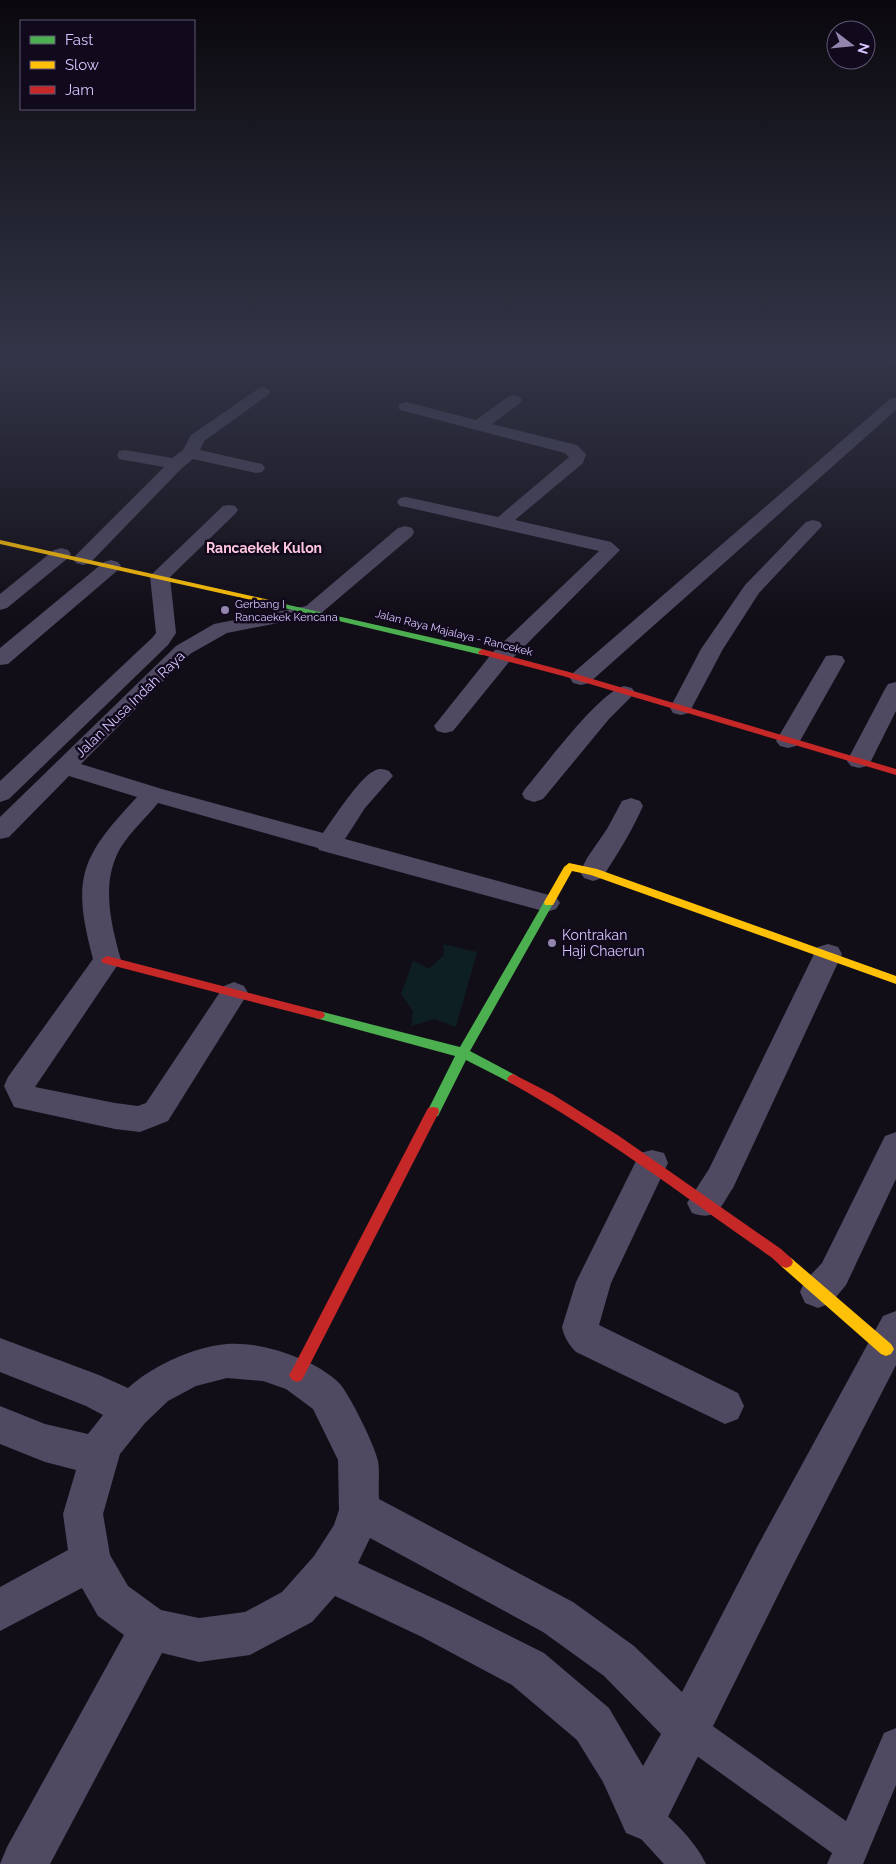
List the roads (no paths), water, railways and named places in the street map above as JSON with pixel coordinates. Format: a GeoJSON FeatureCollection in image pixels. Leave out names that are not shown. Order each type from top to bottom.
{"type":"FeatureCollection","features":[{"type":"Feature","properties":{"kind":"street"},"geometry":{"type":"LineString","coordinates":[[83,559],[183,458],[195,441]]}},
{"type":"Feature","properties":{"kind":"street"},"geometry":{"type":"LineString","coordinates":[[502,523],[577,459],[578,454],[570,449],[539,441]]}},
{"type":"Feature","properties":{"kind":"street"},"geometry":{"type":"LineString","coordinates":[[581,678],[852,441]]}},
{"type":"Feature","properties":{"kind":"street"},"geometry":{"type":"LineString","coordinates":[[125,455],[183,458],[256,468]]}},
{"type":"Feature","properties":{"kind":"street"},"geometry":{"type":"LineString","coordinates":[[406,502],[604,546],[611,550],[501,657],[445,726]]}},
{"type":"Feature","properties":{"kind":"street"},"geometry":{"type":"LineString","coordinates":[[160,576],[229,510]]}},
{"type":"Feature","properties":{"kind":"street"},"geometry":{"type":"LineString","coordinates":[[681,708],[712,649],[752,588],[812,526]]}},
{"type":"Feature","properties":{"kind":"street"},"geometry":{"type":"LineString","coordinates":[[312,611],[405,532]]}},
{"type":"Feature","properties":{"kind":"street","name":"Jalan Raya Majalaya - Rancekek"},"geometry":{"type":"LineString","coordinates":[[0,542],[160,576],[501,657],[581,678],[624,693],[896,772]]}},
{"type":"Feature","properties":{"kind":"street"},"geometry":{"type":"LineString","coordinates":[[0,604],[61,554]]}},
{"type":"Feature","properties":{"kind":"street"},"geometry":{"type":"LineString","coordinates":[[0,659],[111,566]]}},
{"type":"Feature","properties":{"kind":"street","name":"Jalan Nusa Indah Raya"},"geometry":{"type":"LineString","coordinates":[[0,794],[161,641],[166,633],[160,576]]}},
{"type":"Feature","properties":{"kind":"street","name":"Jalan Nusa Indah Raya"},"geometry":{"type":"LineString","coordinates":[[0,831],[183,650],[221,628],[312,611]]}},
{"type":"Feature","properties":{"kind":"street"},"geometry":{"type":"LineString","coordinates":[[788,741],[834,661]]}},
{"type":"Feature","properties":{"kind":"street"},"geometry":{"type":"LineString","coordinates":[[859,761],[896,689]]}},
{"type":"Feature","properties":{"kind":"street"},"geometry":{"type":"LineString","coordinates":[[534,794],[601,714],[624,693]]}},
{"type":"Feature","properties":{"kind":"street"},"geometry":{"type":"LineString","coordinates":[[65,767],[328,844],[547,904]]}},
{"type":"Feature","properties":{"kind":"street"},"geometry":{"type":"LineString","coordinates":[[328,844],[356,803],[381,776]]}},
{"type":"Feature","properties":{"kind":"street"},"geometry":{"type":"LineString","coordinates":[[107,960],[98,928],[94,899],[98,873],[107,848],[153,794]]}},
{"type":"Feature","properties":{"kind":"street"},"geometry":{"type":"LineString","coordinates":[[593,872],[631,806]]}},
{"type":"Feature","properties":{"kind":"street"},"geometry":{"type":"LineString","coordinates":[[297,1375],[463,1053],[569,867],[593,872],[828,954],[896,980]]}},
{"type":"Feature","properties":{"kind":"street"},"geometry":{"type":"LineString","coordinates":[[704,1203],[720,1178],[828,954]]}},
{"type":"Feature","properties":{"kind":"street"},"geometry":{"type":"LineString","coordinates":[[107,960],[25,1075],[19,1086],[25,1098],[140,1119],[157,1112],[234,993]]}},
{"type":"Feature","properties":{"kind":"street"},"geometry":{"type":"LineString","coordinates":[[107,960],[463,1053],[587,1120],[652,1163],[704,1203],[776,1253],[818,1292],[891,1338],[772,1562],[643,1816]]}},
{"type":"Feature","properties":{"kind":"street"},"geometry":{"type":"LineString","coordinates":[[818,1292],[834,1274],[896,1145]]}},
{"type":"Feature","properties":{"kind":"street"},"geometry":{"type":"LineString","coordinates":[[652,1163],[594,1282],[580,1327],[581,1332],[590,1340],[725,1406]]}},
{"type":"Feature","properties":{"kind":"street"},"geometry":{"type":"LineString","coordinates":[[0,1355],[99,1393],[132,1410]]}},
{"type":"Feature","properties":{"kind":"street"},"geometry":{"type":"LineString","coordinates":[[227,1362],[263,1364],[297,1375],[326,1396],[343,1426],[358,1460],[359,1510],[351,1535],[329,1571],[297,1607],[250,1633],[199,1640],[151,1629],[113,1601],[90,1561],[84,1514],[103,1444],[132,1410],[155,1388],[190,1370],[227,1362]]}},
{"type":"Feature","properties":{"kind":"street"},"geometry":{"type":"LineString","coordinates":[[0,1425],[45,1443],[99,1456]]}},
{"type":"Feature","properties":{"kind":"street"},"geometry":{"type":"LineString","coordinates":[[359,1510],[558,1617],[619,1661],[688,1729]]}},
{"type":"Feature","properties":{"kind":"street"},"geometry":{"type":"LineString","coordinates":[[0,1610],[90,1561]]}},
{"type":"Feature","properties":{"kind":"street"},"geometry":{"type":"LineString","coordinates":[[329,1571],[437,1622],[528,1669],[594,1724],[619,1766],[643,1816]]}},
{"type":"Feature","properties":{"kind":"street"},"geometry":{"type":"LineString","coordinates":[[24,1864],[151,1629]]}},
{"type":"Feature","properties":{"kind":"lane"},"geometry":{"type":"LineString","coordinates":[[688,1729],[849,1855],[896,1745]]}},
{"type":"Feature","properties":{"kind":"lane"},"geometry":{"type":"LineString","coordinates":[[643,1816],[688,1864]]}},
{"type":"Feature","properties":{"kind":"place","name":"Gerbang I Rancaekek Kencana"},"geometry":{"type":"Point","coordinates":[225,610]}},
{"type":"Feature","properties":{"kind":"place","name":"Kontrakan Haji Chaerun"},"geometry":{"type":"Point","coordinates":[552,943]}},
{"type":"Feature","properties":{"kind":"district","name":"Rancaekek Kulon"},"geometry":{"type":"Point","coordinates":[264,548]}}]}
